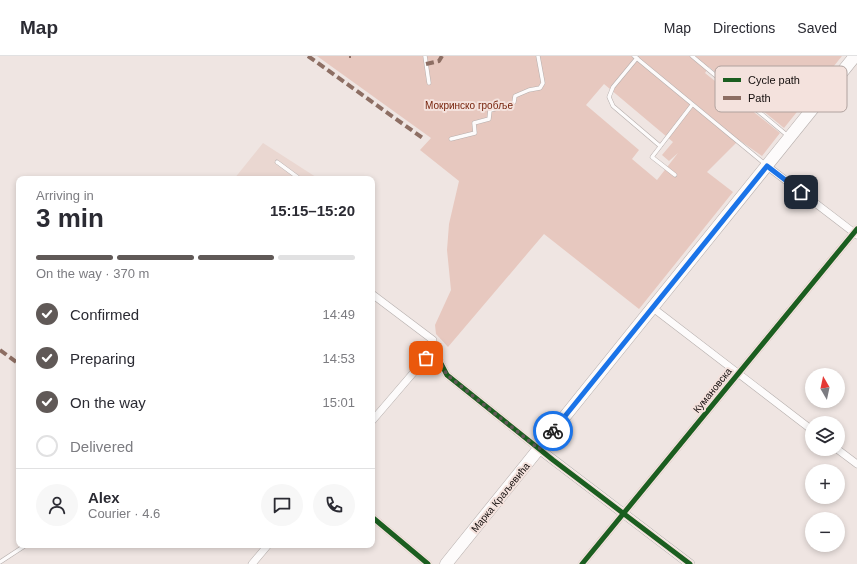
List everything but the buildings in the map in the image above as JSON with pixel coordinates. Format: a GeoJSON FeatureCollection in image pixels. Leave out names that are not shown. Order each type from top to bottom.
{"type":"FeatureCollection","features":[{"type":"Feature","properties":{"kind":"main road","name":"Марка Краљевића"},"geometry":{"type":"LineString","coordinates":[[847,66],[855,56]]}},
{"type":"Feature","properties":{"kind":"main road","name":"Марка Краљевића"},"geometry":{"type":"LineString","coordinates":[[446,564],[810,112]]}},
{"type":"Feature","properties":{"kind":"street"},"geometry":{"type":"LineString","coordinates":[[767,166],[856,232]]}},
{"type":"Feature","properties":{"kind":"street","name":"Кумановска"},"geometry":{"type":"LineString","coordinates":[[582,564],[738,373],[856,232]]}},
{"type":"Feature","properties":{"kind":"street"},"geometry":{"type":"LineString","coordinates":[[375,296],[433,340],[432,356]]}},
{"type":"Feature","properties":{"kind":"street"},"geometry":{"type":"LineString","coordinates":[[653,308],[805,425]]}},
{"type":"Feature","properties":{"kind":"street"},"geometry":{"type":"LineString","coordinates":[[375,418],[426,358],[432,356],[438,358],[447,375],[539,449],[690,564]]}},
{"type":"Feature","properties":{"kind":"street"},"geometry":{"type":"LineString","coordinates":[[845,455],[857,464]]}},
{"type":"Feature","properties":{"kind":"street"},"geometry":{"type":"LineString","coordinates":[[375,520],[428,564]]}},
{"type":"Feature","properties":{"kind":"street"},"geometry":{"type":"LineString","coordinates":[[252,564],[265,548]]}},
{"type":"Feature","properties":{"kind":"lane"},"geometry":{"type":"LineString","coordinates":[[425,56],[429,83]]}},
{"type":"Feature","properties":{"kind":"lane"},"geometry":{"type":"LineString","coordinates":[[451,139],[475,133],[474,123],[489,119],[490,110],[510,106],[514,102],[515,96],[529,90],[540,88],[543,83],[538,56]]}},
{"type":"Feature","properties":{"kind":"lane"},"geometry":{"type":"LineString","coordinates":[[692,56],[715,75]]}},
{"type":"Feature","properties":{"kind":"lane"},"geometry":{"type":"LineString","coordinates":[[660,146],[613,106],[609,97],[613,87],[636,57],[767,166]]}},
{"type":"Feature","properties":{"kind":"lane"},"geometry":{"type":"LineString","coordinates":[[675,175],[652,156],[692,105]]}},
{"type":"Feature","properties":{"kind":"lane"},"geometry":{"type":"LineString","coordinates":[[760,112],[790,137]]}},
{"type":"Feature","properties":{"kind":"lane"},"geometry":{"type":"LineString","coordinates":[[277,162],[296,176]]}},
{"type":"Feature","properties":{"kind":"lane"},"geometry":{"type":"LineString","coordinates":[[0,562],[21,548]]}},
{"type":"Feature","properties":{"kind":"shaded area"},"geometry":{"type":"Polygon","coordinates":[[[263,143],[314,176],[236,176],[263,143]]]}},
{"type":"Feature","properties":{"kind":"green space","name":"Мокринско гробље"},"geometry":{"type":"Polygon","coordinates":[[[317,56],[842,56],[834,66],[715,66],[715,72],[709,67],[705,73],[715,81],[715,112],[754,112],[780,133],[762,156],[739,140],[707,172],[733,192],[639,309],[544,234],[448,347],[436,334],[435,325],[451,290],[447,250],[449,224],[459,181],[420,150],[431,138],[317,56]],[[604,84],[586,105],[639,150],[632,159],[657,180],[678,153],[669,161],[662,155],[673,142],[604,84]]]}},
{"type":"Feature","properties":{"kind":"green space"},"geometry":{"type":"Polygon","coordinates":[[[764,112],[797,112],[784,128],[764,112]]]}},
{"type":"Feature","properties":{"kind":"marked path"},"geometry":{"type":"LineString","coordinates":[[308,56],[424,139]]}},
{"type":"Feature","properties":{"kind":"marked path"},"geometry":{"type":"LineString","coordinates":[[426,64],[439,61],[442,56]]}},
{"type":"Feature","properties":{"kind":"marked path"},"geometry":{"type":"LineString","coordinates":[[0,350],[16,362]]}},
{"type":"Feature","properties":{"kind":"cycle path"},"geometry":{"type":"LineString","coordinates":[[582,564],[857,229]]}},
{"type":"Feature","properties":{"kind":"cycle path"},"geometry":{"type":"LineString","coordinates":[[432,356],[438,358],[447,375],[553,460],[690,564]]}},
{"type":"Feature","properties":{"kind":"cycle path"},"geometry":{"type":"LineString","coordinates":[[375,520],[428,564]]}},
{"type":"Feature","properties":{"kind":"way so far"},"geometry":{"type":"LineString","coordinates":[[426,358],[432,356],[438,358],[447,375],[539,449],[553,431]]}},
{"type":"Feature","properties":{"kind":"route"},"geometry":{"type":"LineString","coordinates":[[553,431],[767,166],[801,192]]}}]}
